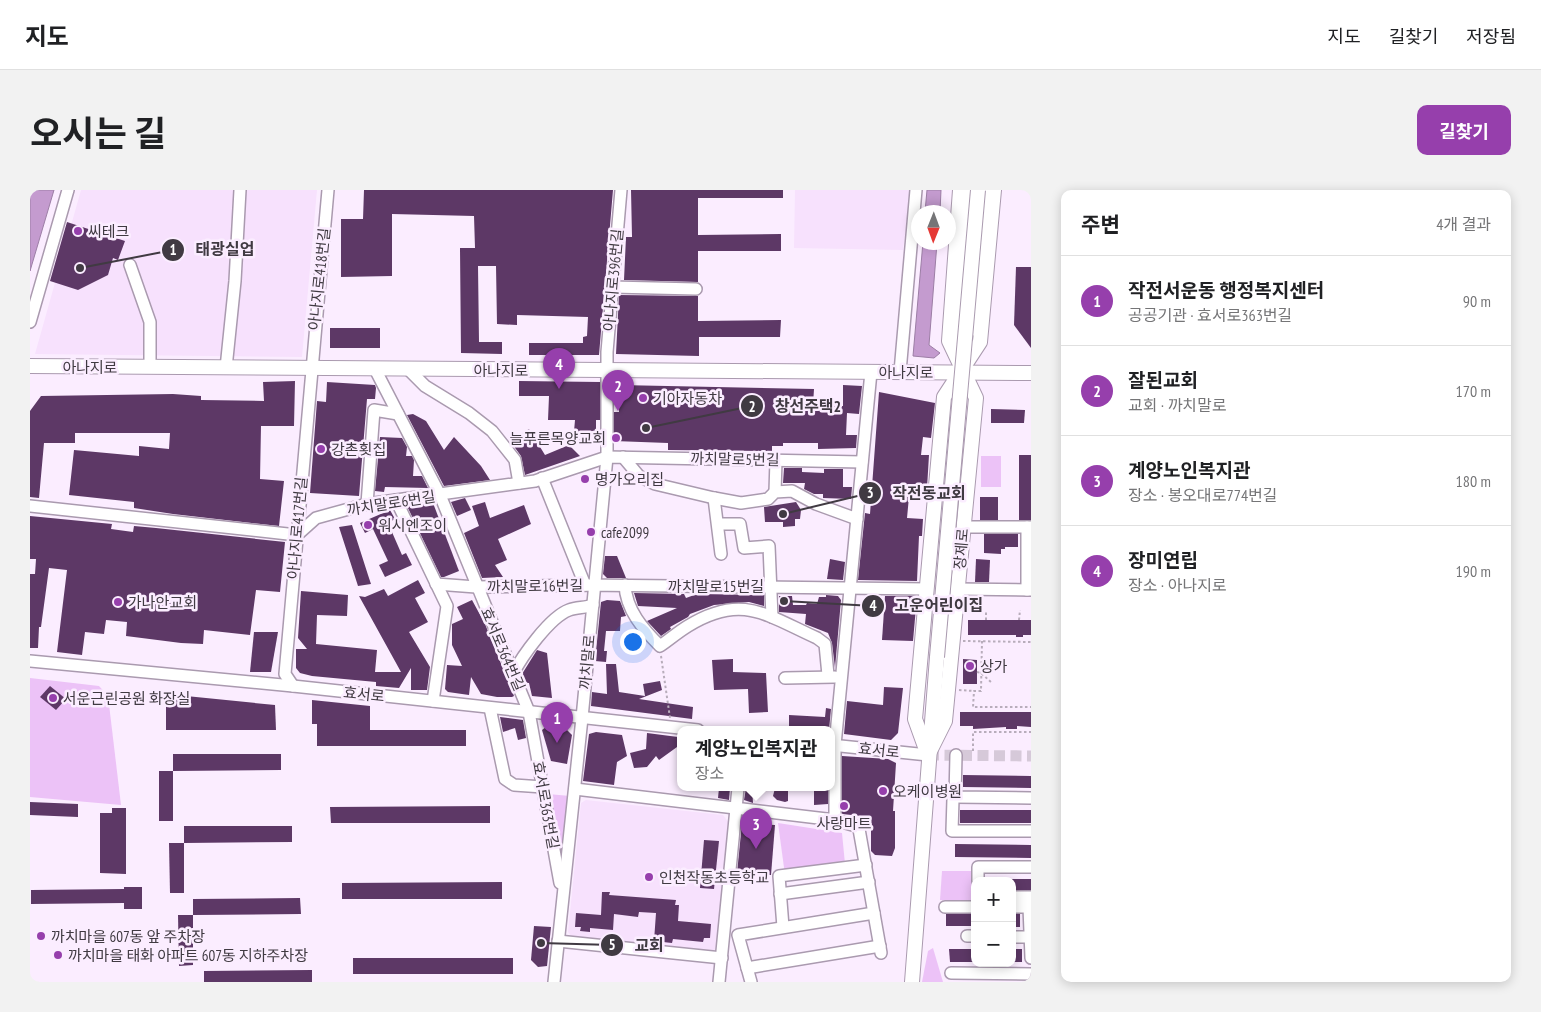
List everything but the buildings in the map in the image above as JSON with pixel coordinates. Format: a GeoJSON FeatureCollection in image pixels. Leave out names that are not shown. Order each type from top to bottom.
{"type":"FeatureCollection","features":[{"type":"Feature","properties":{"kind":"main road","name":"장제로"},"geometry":{"type":"LineString","coordinates":[[928,755],[945,721],[976,398],[962,372],[949,341],[960,190]]}},
{"type":"Feature","properties":{"kind":"main road","name":"장제로"},"geometry":{"type":"LineString","coordinates":[[912,982],[928,755],[978,190]]}},
{"type":"Feature","properties":{"kind":"main road","name":"장제로"},"geometry":{"type":"LineString","coordinates":[[928,755],[915,719],[944,397],[980,342],[994,190]]}},
{"type":"Feature","properties":{"kind":"main road","name":"아나지로"},"geometry":{"type":"LineString","coordinates":[[30,366],[1031,373]]}},
{"type":"Feature","properties":{"kind":"street"},"geometry":{"type":"LineString","coordinates":[[30,322],[68,190]]}},
{"type":"Feature","properties":{"kind":"street"},"geometry":{"type":"LineString","coordinates":[[226,368],[235,281],[240,190]]}},
{"type":"Feature","properties":{"kind":"street","name":"아나지로418번길"},"geometry":{"type":"LineString","coordinates":[[310,368],[328,190]]}},
{"type":"Feature","properties":{"kind":"street","name":"아나지로396번길"},"geometry":{"type":"LineString","coordinates":[[607,370],[621,190]]}},
{"type":"Feature","properties":{"kind":"street"},"geometry":{"type":"LineString","coordinates":[[900,372],[916,190]]}},
{"type":"Feature","properties":{"kind":"street"},"geometry":{"type":"LineString","coordinates":[[962,372],[957,342],[969,190]]}},
{"type":"Feature","properties":{"kind":"street"},"geometry":{"type":"LineString","coordinates":[[962,372],[971,343],[986,190]]}},
{"type":"Feature","properties":{"kind":"street"},"geometry":{"type":"LineString","coordinates":[[130,265],[150,322],[150,367]]}},
{"type":"Feature","properties":{"kind":"street"},"geometry":{"type":"LineString","coordinates":[[612,287],[696,290]]}},
{"type":"Feature","properties":{"kind":"street","name":"아나지로417번길"},"geometry":{"type":"LineString","coordinates":[[293,686],[285,674],[310,368]]}},
{"type":"Feature","properties":{"kind":"street","name":"효서로364번길"},"geometry":{"type":"LineString","coordinates":[[375,369],[440,495],[529,712]]}},
{"type":"Feature","properties":{"kind":"street"},"geometry":{"type":"LineString","coordinates":[[408,369],[425,386],[468,412],[492,431],[515,460],[519,483]]}},
{"type":"Feature","properties":{"kind":"street","name":"까치말로"},"geometry":{"type":"LineString","coordinates":[[554,982],[582,718],[592,605],[590,585],[607,457],[607,370]]}},
{"type":"Feature","properties":{"kind":"street"},"geometry":{"type":"LineString","coordinates":[[835,728],[871,372]]}},
{"type":"Feature","properties":{"kind":"street"},"geometry":{"type":"LineString","coordinates":[[367,504],[374,410],[398,414]]}},
{"type":"Feature","properties":{"kind":"street","name":"까치말로6번길"},"geometry":{"type":"LineString","coordinates":[[296,535],[316,518],[367,504],[519,483],[542,478],[607,457]]}},
{"type":"Feature","properties":{"kind":"street","name":"까치말로5번길"},"geometry":{"type":"LineString","coordinates":[[607,457],[862,462]]}},
{"type":"Feature","properties":{"kind":"street"},"geometry":{"type":"LineString","coordinates":[[623,457],[639,476],[655,484],[740,503],[768,499],[774,492],[776,460]]}},
{"type":"Feature","properties":{"kind":"street"},"geometry":{"type":"LineString","coordinates":[[542,478],[590,585]]}},
{"type":"Feature","properties":{"kind":"street"},"geometry":{"type":"LineString","coordinates":[[774,492],[792,491],[816,504],[857,519]]}},
{"type":"Feature","properties":{"kind":"street"},"geometry":{"type":"LineString","coordinates":[[714,498],[721,550],[743,543]]}},
{"type":"Feature","properties":{"kind":"street"},"geometry":{"type":"LineString","coordinates":[[396,500],[447,606],[433,701]]}},
{"type":"Feature","properties":{"kind":"street"},"geometry":{"type":"LineString","coordinates":[[30,506],[296,535]]}},
{"type":"Feature","properties":{"kind":"street"},"geometry":{"type":"LineString","coordinates":[[719,524],[740,524],[744,548],[769,546],[772,617]]}},
{"type":"Feature","properties":{"kind":"street"},"geometry":{"type":"LineString","coordinates":[[958,590],[1029,590],[1029,527],[963,527]]}},
{"type":"Feature","properties":{"kind":"street","name":"까치말로16번길"},"geometry":{"type":"LineString","coordinates":[[436,584],[476,586],[590,585]]}},
{"type":"Feature","properties":{"kind":"street","name":"까치말로15번길"},"geometry":{"type":"LineString","coordinates":[[590,585],[927,589]]}},
{"type":"Feature","properties":{"kind":"street"},"geometry":{"type":"LineString","coordinates":[[625,586],[626,599],[637,620],[660,646],[686,626],[726,609],[748,608],[772,617],[826,644],[828,675]]}},
{"type":"Feature","properties":{"kind":"street"},"geometry":{"type":"LineString","coordinates":[[513,674],[519,661],[538,636],[569,610],[592,605]]}},
{"type":"Feature","properties":{"kind":"street","name":"효서로"},"geometry":{"type":"LineString","coordinates":[[30,661],[293,686],[677,728]]}},
{"type":"Feature","properties":{"kind":"street"},"geometry":{"type":"LineString","coordinates":[[785,678],[828,675],[841,678]]}},
{"type":"Feature","properties":{"kind":"street"},"geometry":{"type":"LineString","coordinates":[[490,708],[505,779],[514,785],[543,786]]}},
{"type":"Feature","properties":{"kind":"street","name":"효서로363번길"},"geometry":{"type":"LineString","coordinates":[[529,712],[563,897]]}},
{"type":"Feature","properties":{"kind":"street","name":"효서로"},"geometry":{"type":"LineString","coordinates":[[835,745],[928,755]]}},
{"type":"Feature","properties":{"kind":"street"},"geometry":{"type":"LineString","coordinates":[[956,755],[952,831],[1031,831]]}},
{"type":"Feature","properties":{"kind":"street"},"geometry":{"type":"LineString","coordinates":[[575,789],[835,820],[856,826],[859,830],[866,865],[880,950],[747,968]]}},
{"type":"Feature","properties":{"kind":"street"},"geometry":{"type":"LineString","coordinates":[[719,982],[738,791]]}},
{"type":"Feature","properties":{"kind":"street"},"geometry":{"type":"LineString","coordinates":[[834,791],[835,820]]}},
{"type":"Feature","properties":{"kind":"street"},"geometry":{"type":"LineString","coordinates":[[955,797],[1031,798]]}},
{"type":"Feature","properties":{"kind":"street"},"geometry":{"type":"LineString","coordinates":[[783,928],[778,876],[866,865]]}},
{"type":"Feature","properties":{"kind":"street"},"geometry":{"type":"LineString","coordinates":[[978,877],[978,867],[1031,867]]}},
{"type":"Feature","properties":{"kind":"street"},"geometry":{"type":"LineString","coordinates":[[780,894],[869,882]]}},
{"type":"Feature","properties":{"kind":"street"},"geometry":{"type":"LineString","coordinates":[[1016,899],[1030,904]]}},
{"type":"Feature","properties":{"kind":"street"},"geometry":{"type":"LineString","coordinates":[[1016,906],[1030,904]]}},
{"type":"Feature","properties":{"kind":"street"},"geometry":{"type":"LineString","coordinates":[[1030,904],[1031,958]]}},
{"type":"Feature","properties":{"kind":"street"},"geometry":{"type":"LineString","coordinates":[[945,907],[971,907]]}},
{"type":"Feature","properties":{"kind":"street"},"geometry":{"type":"LineString","coordinates":[[751,982],[738,934],[874,912]]}},
{"type":"Feature","properties":{"kind":"street"},"geometry":{"type":"LineString","coordinates":[[1016,937],[1031,937]]}},
{"type":"Feature","properties":{"kind":"street"},"geometry":{"type":"LineString","coordinates":[[558,941],[722,958]]}},
{"type":"Feature","properties":{"kind":"street"},"geometry":{"type":"LineString","coordinates":[[951,973],[1031,974]]}},
{"type":"Feature","properties":{"kind":"path"},"geometry":{"type":"LineString","coordinates":[[986,610],[986,620]]}},
{"type":"Feature","properties":{"kind":"path"},"geometry":{"type":"LineString","coordinates":[[1019,620],[1020,610]]}},
{"type":"Feature","properties":{"kind":"path"},"geometry":{"type":"LineString","coordinates":[[986,641],[987,637]]}},
{"type":"Feature","properties":{"kind":"path"},"geometry":{"type":"LineString","coordinates":[[1019,637],[1019,642]]}},
{"type":"Feature","properties":{"kind":"path"},"geometry":{"type":"LineString","coordinates":[[953,641],[1031,642]]}},
{"type":"Feature","properties":{"kind":"path"},"geometry":{"type":"LineString","coordinates":[[956,690],[981,691],[982,641]]}},
{"type":"Feature","properties":{"kind":"path"},"geometry":{"type":"LineString","coordinates":[[660,646],[671,727]]}},
{"type":"Feature","properties":{"kind":"path"},"geometry":{"type":"LineString","coordinates":[[981,673],[993,667]]}},
{"type":"Feature","properties":{"kind":"path"},"geometry":{"type":"LineString","coordinates":[[977,672],[981,673],[992,683]]}},
{"type":"Feature","properties":{"kind":"path"},"geometry":{"type":"LineString","coordinates":[[974,690],[973,707],[1031,707]]}},
{"type":"Feature","properties":{"kind":"path"},"geometry":{"type":"LineString","coordinates":[[979,707],[979,712]]}},
{"type":"Feature","properties":{"kind":"path"},"geometry":{"type":"LineString","coordinates":[[1011,707],[1011,712]]}},
{"type":"Feature","properties":{"kind":"path"},"geometry":{"type":"LineString","coordinates":[[973,750],[973,732],[979,730],[1031,732]]}},
{"type":"Feature","properties":{"kind":"shaded area"},"geometry":{"type":"Polygon","coordinates":[[[30,190],[54,190],[30,271],[30,190]]]}},
{"type":"Feature","properties":{"kind":"shaded area"},"geometry":{"type":"Polygon","coordinates":[[[81,190],[317,190],[302,357],[35,354],[81,190]]]}},
{"type":"Feature","properties":{"kind":"shaded area"},"geometry":{"type":"Polygon","coordinates":[[[795,190],[911,190],[903,250],[794,248],[795,190]]]}},
{"type":"Feature","properties":{"kind":"shaded area"},"geometry":{"type":"Polygon","coordinates":[[[927,190],[941,190],[940,205],[926,205],[927,190]]]}},
{"type":"Feature","properties":{"kind":"shaded area"},"geometry":{"type":"Polygon","coordinates":[[[922,250],[936,250],[929,345],[940,353],[934,358],[913,356],[922,250]]]}},
{"type":"Feature","properties":{"kind":"shaded area"},"geometry":{"type":"Polygon","coordinates":[[[981,456],[1001,456],[1001,487],[981,487],[981,456]]]}},
{"type":"Feature","properties":{"kind":"shaded area"},"geometry":{"type":"Polygon","coordinates":[[[30,678],[99,686],[108,696],[121,805],[30,797],[30,678]]]}},
{"type":"Feature","properties":{"kind":"shaded area"},"geometry":{"type":"Polygon","coordinates":[[[548,794],[570,796],[561,867],[548,794]]]}},
{"type":"Feature","properties":{"kind":"shaded area","name":"인천작동초등학교"},"geometry":{"type":"Polygon","coordinates":[[[586,800],[723,815],[729,823],[719,947],[711,952],[573,938],[568,932],[581,803],[586,800]]]}},
{"type":"Feature","properties":{"kind":"shaded area"},"geometry":{"type":"Polygon","coordinates":[[[778,823],[842,833],[845,864],[785,875],[778,823]]]}},
{"type":"Feature","properties":{"kind":"shaded area"},"geometry":{"type":"Polygon","coordinates":[[[942,871],[972,871],[971,901],[940,900],[942,871]]]}},
{"type":"Feature","properties":{"kind":"shaded area"},"geometry":{"type":"Polygon","coordinates":[[[933,948],[943,982],[922,982],[928,951],[933,948]]]}},
{"type":"Feature","properties":{"kind":"tunnel"},"geometry":{"type":"LineString","coordinates":[[928,755],[1031,756]]}},
{"type":"Feature","properties":{"kind":"place","name":"씨테크"},"geometry":{"type":"Point","coordinates":[78,231]}},
{"type":"Feature","properties":{"kind":"place","name":"태광실업"},"geometry":{"type":"Point","coordinates":[80,268]}},
{"type":"Feature","properties":{"kind":"place","name":"장미연립"},"geometry":{"type":"Point","coordinates":[559,389]}},
{"type":"Feature","properties":{"kind":"place","name":"기아자동차"},"geometry":{"type":"Point","coordinates":[643,398]}},
{"type":"Feature","properties":{"kind":"place","name":"잘된교회"},"geometry":{"type":"Point","coordinates":[618,411]}},
{"type":"Feature","properties":{"kind":"place","name":"창선주택2"},"geometry":{"type":"Point","coordinates":[646,428]}},
{"type":"Feature","properties":{"kind":"place","name":"늘푸른목양교회"},"geometry":{"type":"Point","coordinates":[616,438]}},
{"type":"Feature","properties":{"kind":"place","name":"강촌횟집"},"geometry":{"type":"Point","coordinates":[321,449]}},
{"type":"Feature","properties":{"kind":"place","name":"명가오리집"},"geometry":{"type":"Point","coordinates":[585,479]}},
{"type":"Feature","properties":{"kind":"place","name":"작전동교회"},"geometry":{"type":"Point","coordinates":[783,514]}},
{"type":"Feature","properties":{"kind":"place","name":"워시엔조이"},"geometry":{"type":"Point","coordinates":[368,525]}},
{"type":"Feature","properties":{"kind":"place","name":"cafe2099"},"geometry":{"type":"Point","coordinates":[591,532]}},
{"type":"Feature","properties":{"kind":"place","name":"고운어린이집"},"geometry":{"type":"Point","coordinates":[784,601]}},
{"type":"Feature","properties":{"kind":"place","name":"가나안교회"},"geometry":{"type":"Point","coordinates":[118,602]}},
{"type":"Feature","properties":{"kind":"place","name":"상가"},"geometry":{"type":"Point","coordinates":[970,666]}},
{"type":"Feature","properties":{"kind":"place","name":"서운근린공원 화장실"},"geometry":{"type":"Point","coordinates":[53,698]}},
{"type":"Feature","properties":{"kind":"place","name":"작전서운동 행정복지센터"},"geometry":{"type":"Point","coordinates":[557,743]}},
{"type":"Feature","properties":{"kind":"place","name":"오케이병원"},"geometry":{"type":"Point","coordinates":[883,791]}},
{"type":"Feature","properties":{"kind":"place","name":"사랑마트"},"geometry":{"type":"Point","coordinates":[844,806]}},
{"type":"Feature","properties":{"kind":"place","name":"계양노인복지관"},"geometry":{"type":"Point","coordinates":[756,849]}},
{"type":"Feature","properties":{"kind":"place","name":"인천작동초등학교"},"geometry":{"type":"Point","coordinates":[649,877]}},
{"type":"Feature","properties":{"kind":"place","name":"까치마을 607동 앞 주차장"},"geometry":{"type":"Point","coordinates":[41,936]}},
{"type":"Feature","properties":{"kind":"place","name":"교회"},"geometry":{"type":"Point","coordinates":[541,943]}},
{"type":"Feature","properties":{"kind":"place","name":"까치마을 태화 아파트 607동 지하주차장"},"geometry":{"type":"Point","coordinates":[58,955]}}]}
